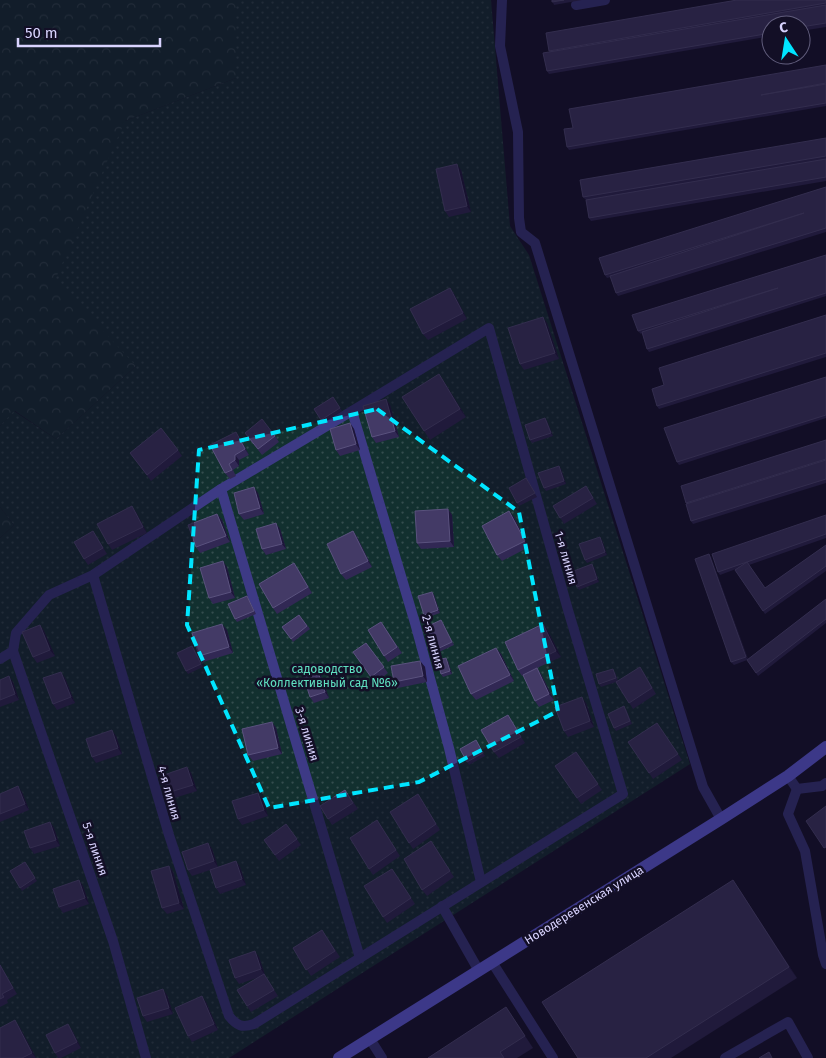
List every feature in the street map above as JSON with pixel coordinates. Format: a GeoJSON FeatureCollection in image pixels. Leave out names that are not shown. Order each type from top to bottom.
{"type":"FeatureCollection","features":[{"type":"Feature","properties":{"kind":"main road","name":"Новодеревенская улица"},"geometry":{"type":"LineString","coordinates":[[339,1058],[721,819],[788,776],[826,748]]}},
{"type":"Feature","properties":{"kind":"lane"},"geometry":{"type":"LineString","coordinates":[[502,0],[500,46],[518,132],[519,218],[521,232],[535,243],[703,787],[721,819]]}},
{"type":"Feature","properties":{"kind":"lane"},"geometry":{"type":"LineString","coordinates":[[576,5],[605,0]]}},
{"type":"Feature","properties":{"kind":"lane","name":"1-я линия"},"geometry":{"type":"LineString","coordinates":[[352,411],[488,328],[622,794],[481,882]]}},
{"type":"Feature","properties":{"kind":"lane"},"geometry":{"type":"LineString","coordinates":[[0,659],[13,651],[16,633],[49,595],[93,575],[221,489],[352,411]]}},
{"type":"Feature","properties":{"kind":"lane","name":"2-я линия"},"geometry":{"type":"LineString","coordinates":[[352,411],[415,624],[481,882]]}},
{"type":"Feature","properties":{"kind":"lane","name":"3-я линия"},"geometry":{"type":"LineString","coordinates":[[221,489],[360,958]]}},
{"type":"Feature","properties":{"kind":"lane","name":"4-я линия"},"geometry":{"type":"LineString","coordinates":[[93,575],[169,835],[229,1016],[235,1024],[243,1027],[254,1024],[360,958]]}},
{"type":"Feature","properties":{"kind":"lane","name":"5-я линия"},"geometry":{"type":"LineString","coordinates":[[13,651],[113,941],[146,1058]]}},
{"type":"Feature","properties":{"kind":"lane"},"geometry":{"type":"LineString","coordinates":[[788,776],[797,789]]}},
{"type":"Feature","properties":{"kind":"lane"},"geometry":{"type":"LineString","coordinates":[[797,789],[822,786],[826,783]]}},
{"type":"Feature","properties":{"kind":"lane"},"geometry":{"type":"LineString","coordinates":[[797,789],[788,814],[805,851],[826,964]]}},
{"type":"Feature","properties":{"kind":"lane"},"geometry":{"type":"LineString","coordinates":[[360,958],[481,882]]}},
{"type":"Feature","properties":{"kind":"lane"},"geometry":{"type":"LineString","coordinates":[[442,906],[478,971]]}},
{"type":"Feature","properties":{"kind":"lane"},"geometry":{"type":"LineString","coordinates":[[492,962],[553,1058]]}},
{"type":"Feature","properties":{"kind":"lane"},"geometry":{"type":"LineString","coordinates":[[725,1058],[788,1022],[808,1058]]}},
{"type":"Feature","properties":{"kind":"lane"},"geometry":{"type":"LineString","coordinates":[[370,1039],[382,1058]]}},
{"type":"Feature","properties":{"kind":"highlighted area"},"geometry":{"type":"Polygon","coordinates":[[[377,409],[519,512],[558,711],[419,782],[269,808],[187,625],[199,450],[377,409]]]}},
{"type":"Feature","properties":{"kind":"green space"},"geometry":{"type":"Polygon","coordinates":[[[0,0],[236,0],[236,78],[125,121],[136,366],[56,439],[15,411],[0,426],[0,0]]]}},
{"type":"Feature","properties":{"kind":"green space","name":"садоводство «Коллективный сад №6»"},"geometry":{"type":"Polygon","coordinates":[[[236,0],[491,0],[510,226],[529,255],[690,764],[229,1058],[0,1058],[0,538],[14,525],[0,507],[0,426],[14,411],[56,439],[136,366],[55,280],[125,121],[236,78],[236,0]]]}},
{"type":"Feature","properties":{"kind":"green space"},"geometry":{"type":"Polygon","coordinates":[[[0,507],[14,525],[0,538],[0,507]]]}},
{"type":"Feature","properties":{"kind":"building"},"geometry":{"type":"Polygon","coordinates":[[[737,0],[826,0],[826,3],[549,51],[546,33],[737,0]]]}},
{"type":"Feature","properties":{"kind":"building"},"geometry":{"type":"Polygon","coordinates":[[[826,5],[826,23],[811,25],[811,15],[767,15],[826,5]]]}},
{"type":"Feature","properties":{"kind":"building"},"geometry":{"type":"Polygon","coordinates":[[[761,16],[761,35],[547,71],[543,53],[761,16]]]}},
{"type":"Feature","properties":{"kind":"building"},"geometry":{"type":"Polygon","coordinates":[[[826,65],[826,83],[761,95],[826,84],[826,103],[567,147],[564,129],[573,128],[569,109],[826,65]]]}},
{"type":"Feature","properties":{"kind":"building"},"geometry":{"type":"Polygon","coordinates":[[[826,138],[826,156],[583,197],[580,180],[826,138]]]}},
{"type":"Feature","properties":{"kind":"building"},"geometry":{"type":"Polygon","coordinates":[[[826,159],[826,177],[589,218],[586,200],[826,159]]]}},
{"type":"Feature","properties":{"kind":"building"},"geometry":{"type":"Polygon","coordinates":[[[457,164],[467,206],[445,211],[436,169],[457,164]]]}},
{"type":"Feature","properties":{"kind":"building"},"geometry":{"type":"Polygon","coordinates":[[[826,187],[826,228],[616,293],[610,276],[804,213],[605,275],[599,258],[826,187]]]}},
{"type":"Feature","properties":{"kind":"building"},"geometry":{"type":"Polygon","coordinates":[[[826,255],[826,293],[647,349],[642,332],[778,288],[638,331],[632,315],[826,255]]]}},
{"type":"Feature","properties":{"kind":"building"},"geometry":{"type":"Polygon","coordinates":[[[450,288],[463,313],[423,334],[410,309],[450,288]]]}},
{"type":"Feature","properties":{"kind":"building"},"geometry":{"type":"Polygon","coordinates":[[[826,315],[826,353],[657,406],[652,389],[664,385],[659,368],[826,315]]]}},
{"type":"Feature","properties":{"kind":"building"},"geometry":{"type":"Polygon","coordinates":[[[543,317],[555,353],[520,364],[508,328],[543,317]]]}},
{"type":"Feature","properties":{"kind":"building"},"geometry":{"type":"Polygon","coordinates":[[[439,374],[460,409],[424,431],[402,397],[439,374]]]}},
{"type":"Feature","properties":{"kind":"building"},"geometry":{"type":"Polygon","coordinates":[[[826,377],[826,415],[677,462],[664,428],[826,377]]]}},
{"type":"Feature","properties":{"kind":"building"},"geometry":{"type":"Polygon","coordinates":[[[333,397],[340,408],[321,420],[314,409],[333,397]]]}},
{"type":"Feature","properties":{"kind":"building"},"geometry":{"type":"Polygon","coordinates":[[[386,399],[395,431],[372,437],[363,406],[386,399]]]}},
{"type":"Feature","properties":{"kind":"building"},"geometry":{"type":"Polygon","coordinates":[[[545,418],[551,433],[530,440],[525,425],[545,418]]]}},
{"type":"Feature","properties":{"kind":"building"},"geometry":{"type":"Polygon","coordinates":[[[262,419],[275,436],[258,449],[245,433],[262,419]]]}},
{"type":"Feature","properties":{"kind":"building"},"geometry":{"type":"Polygon","coordinates":[[[350,423],[356,444],[336,450],[330,429],[350,423]]]}},
{"type":"Feature","properties":{"kind":"building"},"geometry":{"type":"Polygon","coordinates":[[[161,428],[178,450],[147,475],[130,453],[161,428]]]}},
{"type":"Feature","properties":{"kind":"building"},"geometry":{"type":"Polygon","coordinates":[[[236,432],[245,449],[235,455],[235,460],[229,464],[232,470],[225,473],[210,445],[236,432]]]}},
{"type":"Feature","properties":{"kind":"building"},"geometry":{"type":"Polygon","coordinates":[[[826,440],[826,459],[686,503],[681,486],[826,440]]]}},
{"type":"Feature","properties":{"kind":"building"},"geometry":{"type":"Polygon","coordinates":[[[826,460],[826,479],[691,521],[686,504],[826,460]]]}},
{"type":"Feature","properties":{"kind":"building"},"geometry":{"type":"Polygon","coordinates":[[[559,466],[564,481],[544,488],[538,473],[559,466]]]}},
{"type":"Feature","properties":{"kind":"building"},"geometry":{"type":"Polygon","coordinates":[[[526,478],[535,493],[517,503],[509,488],[526,478]]]}},
{"type":"Feature","properties":{"kind":"building"},"geometry":{"type":"Polygon","coordinates":[[[586,486],[593,498],[560,518],[553,506],[586,486]]]}},
{"type":"Feature","properties":{"kind":"building"},"geometry":{"type":"Polygon","coordinates":[[[254,487],[260,508],[239,514],[234,493],[254,487]]]}},
{"type":"Feature","properties":{"kind":"building"},"geometry":{"type":"Polygon","coordinates":[[[132,506],[143,527],[108,544],[97,524],[132,506]]]}},
{"type":"Feature","properties":{"kind":"building"},"geometry":{"type":"Polygon","coordinates":[[[448,509],[450,541],[417,543],[415,511],[448,509]]]}},
{"type":"Feature","properties":{"kind":"building"},"geometry":{"type":"Polygon","coordinates":[[[509,511],[525,541],[497,555],[482,526],[509,511]]]}},
{"type":"Feature","properties":{"kind":"building"},"geometry":{"type":"Polygon","coordinates":[[[217,514],[226,536],[196,547],[188,525],[217,514]]]}},
{"type":"Feature","properties":{"kind":"building"},"geometry":{"type":"Polygon","coordinates":[[[826,515],[826,534],[718,572],[712,554],[826,515]]]}},
{"type":"Feature","properties":{"kind":"building"},"geometry":{"type":"Polygon","coordinates":[[[276,523],[282,544],[262,549],[256,529],[276,523]]]}},
{"type":"Feature","properties":{"kind":"building"},"geometry":{"type":"Polygon","coordinates":[[[93,531],[103,548],[84,559],[74,542],[93,531]]]}},
{"type":"Feature","properties":{"kind":"building"},"geometry":{"type":"Polygon","coordinates":[[[353,531],[368,561],[341,574],[327,544],[353,531]]]}},
{"type":"Feature","properties":{"kind":"building"},"geometry":{"type":"Polygon","coordinates":[[[600,537],[605,552],[585,560],[579,544],[600,537]]]}},
{"type":"Feature","properties":{"kind":"building"},"geometry":{"type":"Polygon","coordinates":[[[826,545],[826,566],[763,611],[735,570],[747,562],[765,588],[826,545]]]}},
{"type":"Feature","properties":{"kind":"building"},"geometry":{"type":"Polygon","coordinates":[[[709,554],[746,657],[731,662],[695,559],[709,554]]]}},
{"type":"Feature","properties":{"kind":"building"},"geometry":{"type":"Polygon","coordinates":[[[223,561],[231,592],[209,598],[200,568],[223,561]]]}},
{"type":"Feature","properties":{"kind":"building"},"geometry":{"type":"Polygon","coordinates":[[[294,563],[308,587],[273,608],[259,584],[294,563]]]}},
{"type":"Feature","properties":{"kind":"building"},"geometry":{"type":"Polygon","coordinates":[[[592,564],[597,579],[577,587],[571,572],[592,564]]]}},
{"type":"Feature","properties":{"kind":"building"},"geometry":{"type":"Polygon","coordinates":[[[432,592],[438,610],[424,615],[418,596],[432,592]]]}},
{"type":"Feature","properties":{"kind":"building"},"geometry":{"type":"Polygon","coordinates":[[[247,596],[254,611],[235,619],[228,604],[247,596]]]}},
{"type":"Feature","properties":{"kind":"building"},"geometry":{"type":"Polygon","coordinates":[[[826,599],[826,619],[756,673],[747,660],[826,599]]]}},
{"type":"Feature","properties":{"kind":"building"},"geometry":{"type":"Polygon","coordinates":[[[299,615],[307,626],[291,639],[282,627],[299,615]]]}},
{"type":"Feature","properties":{"kind":"building"},"geometry":{"type":"Polygon","coordinates":[[[441,620],[452,642],[437,649],[426,627],[441,620]]]}},
{"type":"Feature","properties":{"kind":"building"},"geometry":{"type":"Polygon","coordinates":[[[381,622],[397,647],[384,656],[368,630],[381,622]]]}},
{"type":"Feature","properties":{"kind":"building"},"geometry":{"type":"Polygon","coordinates":[[[222,624],[229,647],[199,656],[192,633],[222,624]]]}},
{"type":"Feature","properties":{"kind":"building"},"geometry":{"type":"Polygon","coordinates":[[[543,624],[556,651],[518,670],[505,642],[543,624]]]}},
{"type":"Feature","properties":{"kind":"building"},"geometry":{"type":"Polygon","coordinates":[[[40,625],[50,650],[33,657],[22,632],[40,625]]]}},
{"type":"Feature","properties":{"kind":"building"},"geometry":{"type":"Polygon","coordinates":[[[366,643],[384,667],[371,677],[353,652],[366,643]]]}},
{"type":"Feature","properties":{"kind":"building"},"geometry":{"type":"Polygon","coordinates":[[[192,646],[201,664],[186,671],[177,653],[192,646]]]}},
{"type":"Feature","properties":{"kind":"building"},"geometry":{"type":"Polygon","coordinates":[[[496,648],[510,675],[471,694],[458,666],[496,648]]]}},
{"type":"Feature","properties":{"kind":"building"},"geometry":{"type":"Polygon","coordinates":[[[446,658],[450,671],[441,674],[437,660],[446,658]]]}},
{"type":"Feature","properties":{"kind":"building"},"geometry":{"type":"Polygon","coordinates":[[[420,661],[423,676],[394,682],[391,666],[420,661]]]}},
{"type":"Feature","properties":{"kind":"building"},"geometry":{"type":"Polygon","coordinates":[[[315,664],[325,692],[310,697],[301,669],[315,664]]]}},
{"type":"Feature","properties":{"kind":"building"},"geometry":{"type":"Polygon","coordinates":[[[640,667],[652,688],[629,703],[616,682],[640,667]]]}},
{"type":"Feature","properties":{"kind":"building"},"geometry":{"type":"Polygon","coordinates":[[[537,668],[549,694],[535,701],[523,675],[537,668]]]}},
{"type":"Feature","properties":{"kind":"building"},"geometry":{"type":"Polygon","coordinates":[[[613,669],[616,678],[599,684],[596,674],[613,669]]]}},
{"type":"Feature","properties":{"kind":"building"},"geometry":{"type":"Polygon","coordinates":[[[61,672],[71,697],[53,704],[43,678],[61,672]]]}},
{"type":"Feature","properties":{"kind":"building"},"geometry":{"type":"Polygon","coordinates":[[[9,676],[15,694],[0,700],[0,680],[9,676]]]}},
{"type":"Feature","properties":{"kind":"building"},"geometry":{"type":"Polygon","coordinates":[[[582,697],[590,721],[564,731],[555,707],[582,697]]]}},
{"type":"Feature","properties":{"kind":"building"},"geometry":{"type":"Polygon","coordinates":[[[624,706],[630,721],[614,728],[608,714],[624,706]]]}},
{"type":"Feature","properties":{"kind":"building"},"geometry":{"type":"Polygon","coordinates":[[[508,715],[521,737],[494,752],[481,730],[508,715]]]}},
{"type":"Feature","properties":{"kind":"building"},"geometry":{"type":"Polygon","coordinates":[[[272,722],[278,748],[248,755],[242,729],[272,722]]]}},
{"type":"Feature","properties":{"kind":"building"},"geometry":{"type":"Polygon","coordinates":[[[657,723],[678,754],[649,773],[628,742],[657,723]]]}},
{"type":"Feature","properties":{"kind":"building"},"geometry":{"type":"Polygon","coordinates":[[[112,730],[118,748],[92,757],[86,739],[112,730]]]}},
{"type":"Feature","properties":{"kind":"building"},"geometry":{"type":"Polygon","coordinates":[[[476,740],[483,753],[467,762],[460,749],[476,740]]]}},
{"type":"Feature","properties":{"kind":"building"},"geometry":{"type":"Polygon","coordinates":[[[576,752],[598,784],[577,798],[555,766],[576,752]]]}},
{"type":"Feature","properties":{"kind":"building"},"geometry":{"type":"Polygon","coordinates":[[[187,767],[193,785],[167,793],[161,776],[187,767]]]}},
{"type":"Feature","properties":{"kind":"building"},"geometry":{"type":"Polygon","coordinates":[[[18,786],[25,804],[0,814],[0,794],[18,786]]]}},
{"type":"Feature","properties":{"kind":"building"},"geometry":{"type":"Polygon","coordinates":[[[345,790],[353,803],[328,819],[320,806],[345,790]]]}},
{"type":"Feature","properties":{"kind":"building"},"geometry":{"type":"Polygon","coordinates":[[[258,793],[264,810],[238,819],[232,801],[258,793]]]}},
{"type":"Feature","properties":{"kind":"building"},"geometry":{"type":"Polygon","coordinates":[[[418,794],[436,824],[409,843],[390,812],[418,794]]]}},
{"type":"Feature","properties":{"kind":"building"},"geometry":{"type":"Polygon","coordinates":[[[826,806],[826,847],[824,848],[806,821],[826,806]]]}},
{"type":"Feature","properties":{"kind":"building"},"geometry":{"type":"Polygon","coordinates":[[[377,820],[396,850],[369,869],[350,838],[377,820]]]}},
{"type":"Feature","properties":{"kind":"building"},"geometry":{"type":"Polygon","coordinates":[[[50,822],[56,840],[30,848],[24,831],[50,822]]]}},
{"type":"Feature","properties":{"kind":"building"},"geometry":{"type":"Polygon","coordinates":[[[286,824],[297,839],[275,855],[264,840],[286,824]]]}},
{"type":"Feature","properties":{"kind":"building"},"geometry":{"type":"Polygon","coordinates":[[[431,841],[450,871],[422,890],[404,859],[431,841]]]}},
{"type":"Feature","properties":{"kind":"building"},"geometry":{"type":"Polygon","coordinates":[[[208,843],[214,861],[188,870],[182,852],[208,843]]]}},
{"type":"Feature","properties":{"kind":"building"},"geometry":{"type":"Polygon","coordinates":[[[236,861],[242,879],[216,888],[210,870],[236,861]]]}},
{"type":"Feature","properties":{"kind":"building"},"geometry":{"type":"Polygon","coordinates":[[[25,862],[35,878],[20,888],[10,871],[25,862]]]}},
{"type":"Feature","properties":{"kind":"building"},"geometry":{"type":"Polygon","coordinates":[[[169,866],[179,903],[162,908],[151,871],[169,866]]]}},
{"type":"Feature","properties":{"kind":"building"},"geometry":{"type":"Polygon","coordinates":[[[392,869],[411,898],[383,917],[364,886],[392,869]]]}},
{"type":"Feature","properties":{"kind":"building"},"geometry":{"type":"Polygon","coordinates":[[[79,880],[85,898],[59,907],[53,889],[79,880]]]}},
{"type":"Feature","properties":{"kind":"building"},"geometry":{"type":"Polygon","coordinates":[[[733,880],[789,967],[646,1058],[578,1058],[542,1002],[733,880]]]}},
{"type":"Feature","properties":{"kind":"building"},"geometry":{"type":"Polygon","coordinates":[[[322,930],[335,951],[306,970],[293,948],[322,930]]]}},
{"type":"Feature","properties":{"kind":"building"},"geometry":{"type":"Polygon","coordinates":[[[255,951],[261,969],[235,978],[229,960],[255,951]]]}},
{"type":"Feature","properties":{"kind":"building"},"geometry":{"type":"Polygon","coordinates":[[[0,965],[13,988],[2,994],[4,997],[0,999],[0,965]]]}},
{"type":"Feature","properties":{"kind":"building"},"geometry":{"type":"Polygon","coordinates":[[[264,974],[274,990],[247,1006],[237,990],[264,974]]]}},
{"type":"Feature","properties":{"kind":"building"},"geometry":{"type":"Polygon","coordinates":[[[163,989],[169,1008],[143,1016],[137,998],[163,989]]]}},
{"type":"Feature","properties":{"kind":"building"},"geometry":{"type":"Polygon","coordinates":[[[202,996],[214,1024],[188,1036],[175,1008],[202,996]]]}},
{"type":"Feature","properties":{"kind":"building"},"geometry":{"type":"Polygon","coordinates":[[[506,1007],[525,1036],[500,1052],[504,1058],[428,1058],[506,1007]]]}},
{"type":"Feature","properties":{"kind":"building"},"geometry":{"type":"Polygon","coordinates":[[[15,1020],[32,1053],[22,1058],[0,1058],[0,1028],[15,1020]]]}},
{"type":"Feature","properties":{"kind":"building"},"geometry":{"type":"Polygon","coordinates":[[[68,1024],[77,1042],[55,1053],[46,1035],[68,1024]]]}},
{"type":"Feature","properties":{"kind":"building"},"geometry":{"type":"Polygon","coordinates":[[[769,1052],[772,1058],[759,1058],[769,1052]]]}}]}
